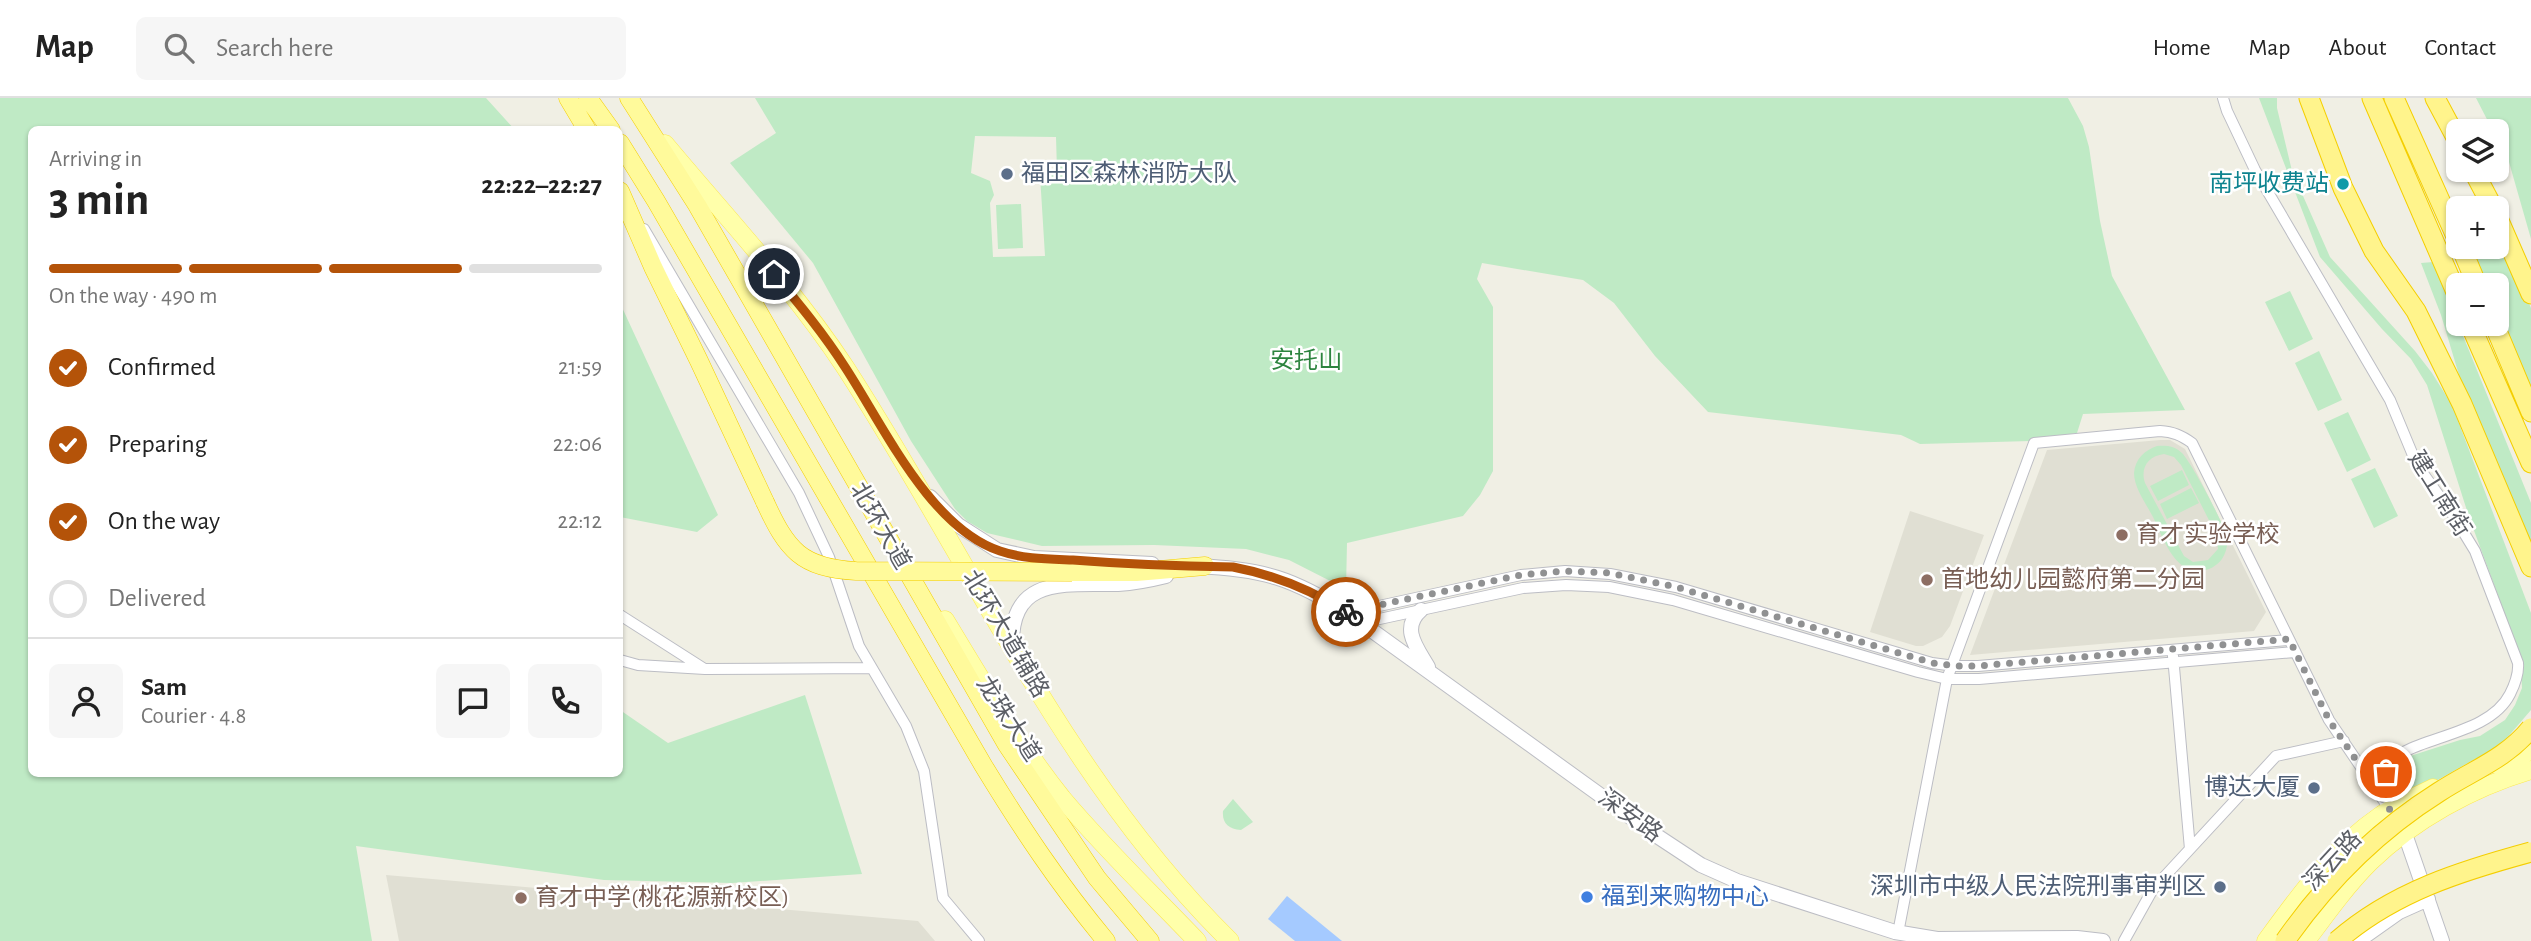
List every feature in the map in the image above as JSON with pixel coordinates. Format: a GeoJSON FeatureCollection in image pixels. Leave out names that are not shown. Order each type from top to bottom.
{"type":"FeatureCollection","features":[{"type":"Feature","properties":{"kind":"highway"},"geometry":{"type":"LineString","coordinates":[[568,98],[585,126]]}},
{"type":"Feature","properties":{"kind":"highway"},"geometry":{"type":"LineString","coordinates":[[588,98],[608,126]]}},
{"type":"Feature","properties":{"kind":"highway","name":"北环大道"},"geometry":{"type":"LineString","coordinates":[[629,98],[697,205],[1007,745],[1097,878],[1150,941]]}},
{"type":"Feature","properties":{"kind":"highway"},"geometry":{"type":"LineString","coordinates":[[2309,98],[2343,188],[2374,251],[2422,323],[2462,404],[2531,567]]}},
{"type":"Feature","properties":{"kind":"highway"},"geometry":{"type":"LineString","coordinates":[[2372,98],[2448,273]]}},
{"type":"Feature","properties":{"kind":"highway"},"geometry":{"type":"LineString","coordinates":[[2394,98],[2446,214]]}},
{"type":"Feature","properties":{"kind":"highway"},"geometry":{"type":"LineString","coordinates":[[2435,98],[2446,119]]}},
{"type":"Feature","properties":{"kind":"highway","name":"北环大道"},"geometry":{"type":"LineString","coordinates":[[623,148],[983,765],[1063,889],[1106,941]]}},
{"type":"Feature","properties":{"kind":"highway"},"geometry":{"type":"LineString","coordinates":[[623,200],[781,535],[807,561],[830,569],[856,571],[1136,572],[1205,566]]}},
{"type":"Feature","properties":{"kind":"highway"},"geometry":{"type":"LineString","coordinates":[[2509,244],[2531,294]]}},
{"type":"Feature","properties":{"kind":"highway"},"geometry":{"type":"LineString","coordinates":[[2475,336],[2531,463]]}},
{"type":"Feature","properties":{"kind":"highway"},"geometry":{"type":"LineString","coordinates":[[2499,336],[2531,412]]}},
{"type":"Feature","properties":{"kind":"highway"},"geometry":{"type":"LineString","coordinates":[[2285,941],[2328,886],[2377,836],[2441,791],[2504,756],[2531,728]]}},
{"type":"Feature","properties":{"kind":"highway"},"geometry":{"type":"LineString","coordinates":[[2337,941],[2379,909],[2437,880],[2531,852]]}},
{"type":"Feature","properties":{"kind":"main road","name":"北环大道辅路"},"geometry":{"type":"LineString","coordinates":[[642,117],[807,313],[844,365],[919,486],[1028,677],[1114,805],[1185,892],[1230,941]]}},
{"type":"Feature","properties":{"kind":"main road","name":"龙珠大道"},"geometry":{"type":"LineString","coordinates":[[850,474],[892,535],[1030,754],[1097,839],[1197,941]]}},
{"type":"Feature","properties":{"kind":"main road","name":"深云路"},"geometry":{"type":"LineString","coordinates":[[2266,941],[2328,862],[2362,830],[2390,810],[2458,778],[2531,751]]}},
{"type":"Feature","properties":{"kind":"main road","name":"深云路"},"geometry":{"type":"LineString","coordinates":[[2305,941],[2355,877],[2384,849],[2464,798],[2531,770]]}},
{"type":"Feature","properties":{"kind":"street","name":"建工南街"},"geometry":{"type":"LineString","coordinates":[[2223,98],[2266,190],[2390,400],[2417,465],[2453,514],[2475,551],[2518,663],[2517,678],[2507,701],[2490,718],[2396,757],[2386,772],[2390,810]]}},
{"type":"Feature","properties":{"kind":"street"},"geometry":{"type":"LineString","coordinates":[[623,198],[799,493],[829,557],[853,631],[870,668],[906,726],[924,771],[943,898],[979,941]]}},
{"type":"Feature","properties":{"kind":"street"},"geometry":{"type":"LineString","coordinates":[[1898,933],[1947,679],[2034,443],[2160,431],[2183,436],[2192,443],[2329,720],[2405,834],[2442,941]]}},
{"type":"Feature","properties":{"kind":"street","name":"深安路"},"geometry":{"type":"LineString","coordinates":[[919,486],[958,525],[997,550],[1017,556],[1233,567],[1280,578],[1316,593],[1654,834],[1702,864],[1756,888],[1898,933],[1947,940],[2077,938],[2103,941]]}},
{"type":"Feature","properties":{"kind":"street"},"geometry":{"type":"LineString","coordinates":[[1012,647],[1014,620],[1025,600],[1033,592],[1061,585],[1138,582],[1205,566]]}},
{"type":"Feature","properties":{"kind":"street"},"geometry":{"type":"LineString","coordinates":[[1347,613],[1521,575],[1565,571],[1610,573],[1665,584],[1951,666],[1978,666],[2289,639]]}},
{"type":"Feature","properties":{"kind":"street"},"geometry":{"type":"LineString","coordinates":[[1361,623],[1522,588],[1566,584],[1620,588],[1652,594],[1947,679],[1979,679],[2295,652]]}},
{"type":"Feature","properties":{"kind":"street"},"geometry":{"type":"LineString","coordinates":[[1421,610],[1412,620],[1410,633],[1433,675]]}},
{"type":"Feature","properties":{"kind":"street"},"geometry":{"type":"LineString","coordinates":[[623,617],[705,670]]}},
{"type":"Feature","properties":{"kind":"street"},"geometry":{"type":"LineString","coordinates":[[2173,649],[2190,849]]}},
{"type":"Feature","properties":{"kind":"street"},"geometry":{"type":"LineString","coordinates":[[623,661],[638,665],[705,670],[870,668]]}},
{"type":"Feature","properties":{"kind":"street"},"geometry":{"type":"LineString","coordinates":[[2124,941],[2153,889],[2276,755],[2344,741]]}},
{"type":"Feature","properties":{"kind":"street"},"geometry":{"type":"LineString","coordinates":[[2358,941],[2399,912],[2428,899]]}},
{"type":"Feature","properties":{"kind":"shaded area","name":"育才实验学校"},"geometry":{"type":"Polygon","coordinates":[[[2170,440],[2185,449],[2266,612],[2254,631],[1970,655],[2047,450],[2170,440]]]}},
{"type":"Feature","properties":{"kind":"shaded area","name":"首地幼儿园懿府第二分园"},"geometry":{"type":"Polygon","coordinates":[[[1910,511],[1984,535],[1950,626],[1942,637],[1923,646],[1870,632],[1910,511]]]}},
{"type":"Feature","properties":{"kind":"shaded area","name":"育才中学(桃花源新校区)"},"geometry":{"type":"Polygon","coordinates":[[[386,875],[918,921],[935,941],[399,941],[386,875]]]}},
{"type":"Feature","properties":{"kind":"green space"},"geometry":{"type":"Polygon","coordinates":[[[0,98],[486,98],[511,126],[28,126],[28,777],[623,777],[623,712],[668,743],[805,695],[862,874],[732,883],[604,880],[356,846],[372,941],[0,941],[0,98]]]}},
{"type":"Feature","properties":{"kind":"green space","name":"安托山"},"geometry":{"type":"Polygon","coordinates":[[[755,98],[2068,98],[2083,126],[2089,147],[2100,221],[2112,276],[2185,410],[2083,414],[2077,433],[2031,441],[1920,444],[1901,435],[1708,412],[1655,356],[1614,303],[1583,280],[1482,263],[1477,279],[1493,307],[1493,471],[1480,495],[1463,516],[1347,543],[1346,589],[1289,560],[1246,549],[1154,545],[1042,546],[987,533],[967,521],[955,509],[911,441],[813,263],[730,163],[776,133],[755,98]],[[975,136],[971,173],[990,181],[994,195],[990,203],[993,257],[1045,256],[1040,175],[1042,172],[1057,171],[1056,137],[975,136]]]}},
{"type":"Feature","properties":{"kind":"green space"},"geometry":{"type":"Polygon","coordinates":[[[2259,98],[2277,98],[2292,171],[2330,257],[2415,351],[2452,405],[2531,613],[2531,710],[2493,754],[2475,759],[2404,799],[2394,796],[2391,780],[2396,765],[2404,758],[2480,736],[2505,720],[2522,688],[2520,655],[2469,517],[2427,385],[2411,359],[2320,257],[2259,98]]]}},
{"type":"Feature","properties":{"kind":"green space"},"geometry":{"type":"Polygon","coordinates":[[[2476,98],[2531,98],[2531,239],[2509,162],[2509,119],[2487,119],[2476,98]]]}},
{"type":"Feature","properties":{"kind":"green space"},"geometry":{"type":"Polygon","coordinates":[[[1021,204],[1023,248],[998,249],[996,205],[1021,204]]]}},
{"type":"Feature","properties":{"kind":"green space"},"geometry":{"type":"Polygon","coordinates":[[[2509,257],[2531,308],[2531,395],[2507,336],[2509,273],[2482,273],[2477,259],[2509,259],[2509,257]]]}},
{"type":"Feature","properties":{"kind":"green space"},"geometry":{"type":"Polygon","coordinates":[[[2433,262],[2446,294],[2446,332],[2441,315],[2421,263],[2433,262]]]}},
{"type":"Feature","properties":{"kind":"green space"},"geometry":{"type":"Polygon","coordinates":[[[2290,291],[2313,339],[2289,351],[2265,302],[2290,291]]]}},
{"type":"Feature","properties":{"kind":"green space"},"geometry":{"type":"Polygon","coordinates":[[[623,309],[718,515],[697,532],[623,518],[623,309]]]}},
{"type":"Feature","properties":{"kind":"green space"},"geometry":{"type":"Polygon","coordinates":[[[2447,336],[2463,336],[2531,503],[2531,556],[2465,395],[2447,336]]]}},
{"type":"Feature","properties":{"kind":"green space"},"geometry":{"type":"Polygon","coordinates":[[[2319,351],[2342,400],[2318,411],[2295,363],[2319,351]]]}},
{"type":"Feature","properties":{"kind":"green space"},"geometry":{"type":"Polygon","coordinates":[[[2348,412],[2371,460],[2347,472],[2324,423],[2348,412]]]}},
{"type":"Feature","properties":{"kind":"green space"},"geometry":{"type":"Polygon","coordinates":[[[2170,446],[2182,453],[2214,508],[2225,531],[2227,543],[2222,559],[2212,568],[2190,570],[2176,559],[2141,496],[2134,473],[2136,463],[2153,448],[2170,446]],[[2164,454],[2150,460],[2144,472],[2145,483],[2184,556],[2193,562],[2208,560],[2218,549],[2216,534],[2181,465],[2174,457],[2164,454]]]}},
{"type":"Feature","properties":{"kind":"green space"},"geometry":{"type":"Polygon","coordinates":[[[2375,468],[2398,516],[2374,528],[2351,479],[2375,468]]]}},
{"type":"Feature","properties":{"kind":"green space"},"geometry":{"type":"Polygon","coordinates":[[[2182,470],[2189,485],[2158,501],[2150,486],[2182,470]]]}},
{"type":"Feature","properties":{"kind":"green space"},"geometry":{"type":"Polygon","coordinates":[[[2191,488],[2199,503],[2167,519],[2160,504],[2191,488]]]}},
{"type":"Feature","properties":{"kind":"green space"},"geometry":{"type":"Polygon","coordinates":[[[1233,799],[1253,822],[1241,830],[1229,827],[1224,819],[1223,811],[1233,799]]]}},
{"type":"Feature","properties":{"kind":"water"},"geometry":{"type":"Polygon","coordinates":[[[1287,896],[1342,941],[1295,941],[1268,919],[1287,896]]]}},
{"type":"Feature","properties":{"kind":"way so far"},"geometry":{"type":"LineString","coordinates":[[1346,612],[1499,579],[1565,571],[1610,573],[1655,581],[1951,666],[1966,667],[2289,639],[2329,720],[2390,810],[2386,772]]}},
{"type":"Feature","properties":{"kind":"place","name":"福田区森林消防大队"},"geometry":{"type":"Point","coordinates":[1007,174]}},
{"type":"Feature","properties":{"kind":"place","name":"南坪收费站"},"geometry":{"type":"Point","coordinates":[2343,184]}},
{"type":"Feature","properties":{"kind":"place","name":"育才实验学校"},"geometry":{"type":"Point","coordinates":[2122,535]}},
{"type":"Feature","properties":{"kind":"place","name":"首地幼儿园懿府第二分园"},"geometry":{"type":"Point","coordinates":[1927,580]}},
{"type":"Feature","properties":{"kind":"place","name":"博达大厦"},"geometry":{"type":"Point","coordinates":[2314,788]}},
{"type":"Feature","properties":{"kind":"place","name":"深圳市中级人民法院刑事审判区"},"geometry":{"type":"Point","coordinates":[2220,887]}},
{"type":"Feature","properties":{"kind":"place","name":"福到来购物中心"},"geometry":{"type":"Point","coordinates":[1587,897]}},
{"type":"Feature","properties":{"kind":"place","name":"育才中学(桃花源新校区)"},"geometry":{"type":"Point","coordinates":[521,898]}},
{"type":"Feature","properties":{"kind":"route"},"geometry":{"type":"LineString","coordinates":[[774,274],[807,313],[844,365],[919,486],[958,525],[978,539],[997,550],[1017,556],[1091,562],[1233,567],[1262,572],[1316,593],[1346,612]]}}]}
